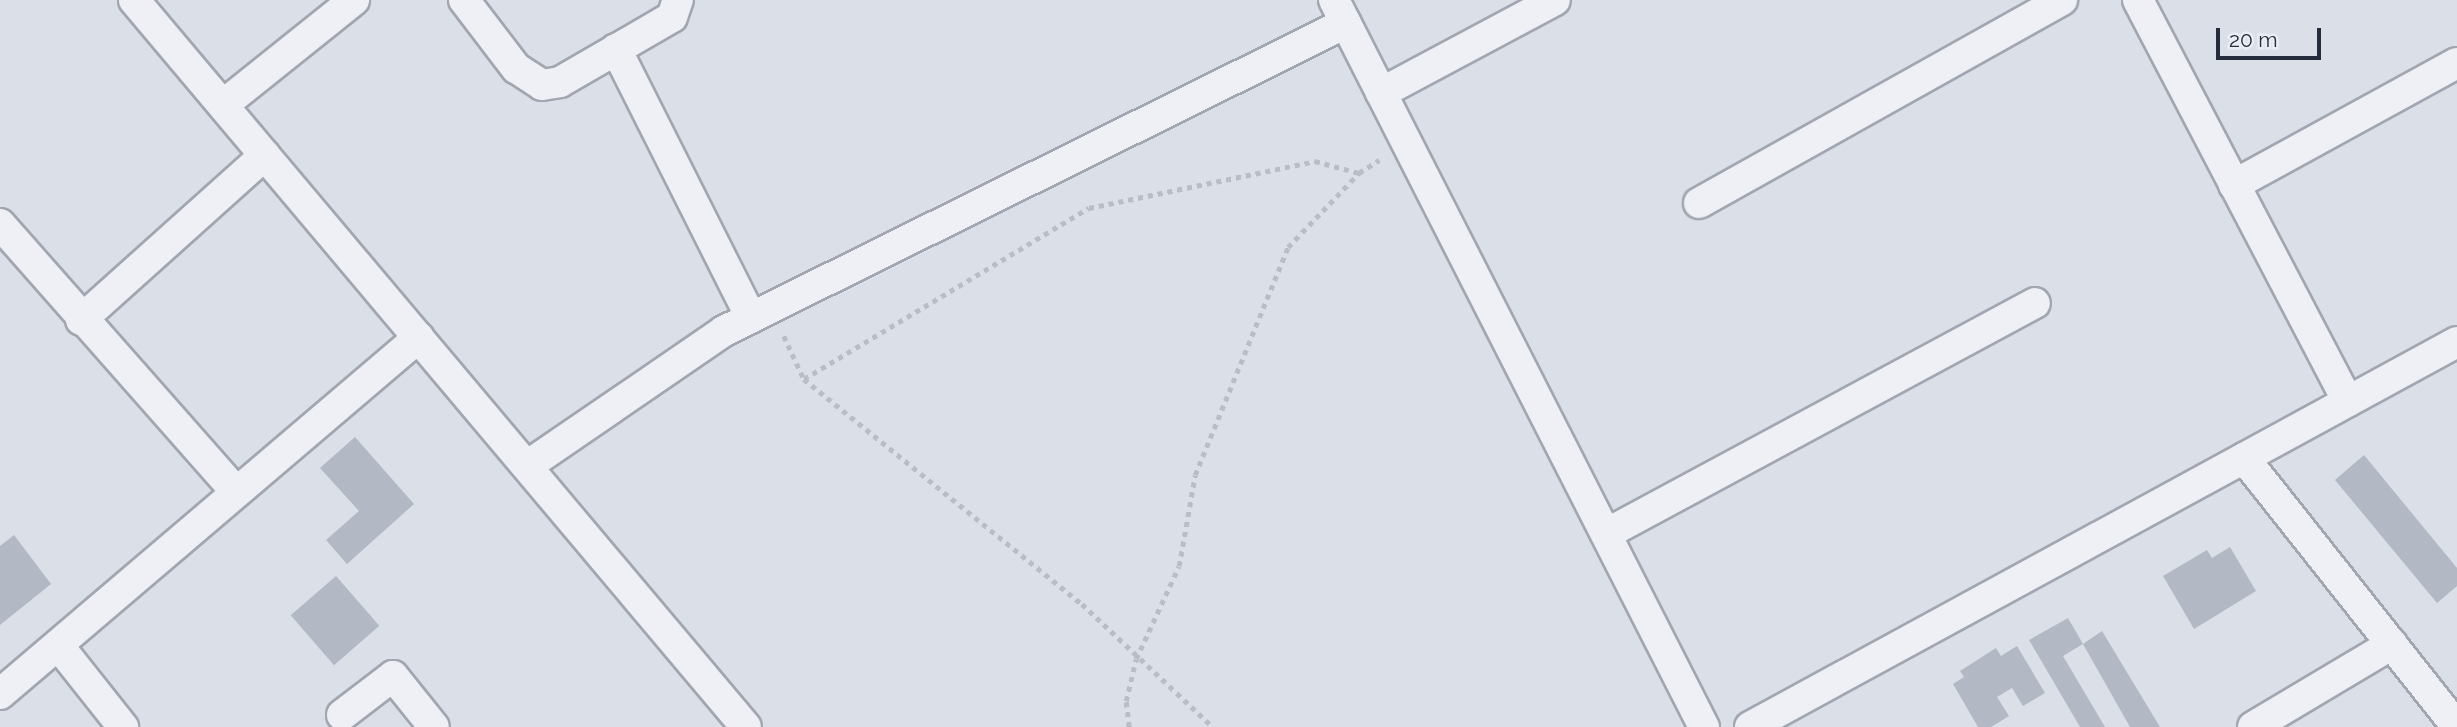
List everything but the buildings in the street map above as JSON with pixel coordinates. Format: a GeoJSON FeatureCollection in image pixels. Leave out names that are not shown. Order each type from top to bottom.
{"type":"FeatureCollection","features":[{"type":"Feature","properties":{"kind":"street"},"geometry":{"type":"LineString","coordinates":[[134,0],[746,727]]}},
{"type":"Feature","properties":{"kind":"street"},"geometry":{"type":"LineString","coordinates":[[223,105],[354,0]]}},
{"type":"Feature","properties":{"kind":"street"},"geometry":{"type":"LineString","coordinates":[[464,0],[516,68],[542,85],[560,82],[672,17],[678,0]]}},
{"type":"Feature","properties":{"kind":"street"},"geometry":{"type":"LineString","coordinates":[[1381,93],[1555,0]]}},
{"type":"Feature","properties":{"kind":"street"},"geometry":{"type":"LineString","coordinates":[[1699,203],[2062,0]]}},
{"type":"Feature","properties":{"kind":"street"},"geometry":{"type":"LineString","coordinates":[[2138,0],[2348,401]]}},
{"type":"Feature","properties":{"kind":"street"},"geometry":{"type":"LineString","coordinates":[[527,466],[724,331],[1340,12],[1704,727]]}},
{"type":"Feature","properties":{"kind":"street"},"geometry":{"type":"LineString","coordinates":[[616,49],[761,314]]}},
{"type":"Feature","properties":{"kind":"street"},"geometry":{"type":"LineString","coordinates":[[2234,185],[2457,63]]}},
{"type":"Feature","properties":{"kind":"street"},"geometry":{"type":"LineString","coordinates":[[81,320],[265,155]]}},
{"type":"Feature","properties":{"kind":"street"},"geometry":{"type":"LineString","coordinates":[[0,224],[81,320],[236,492]]}},
{"type":"Feature","properties":{"kind":"street"},"geometry":{"type":"LineString","coordinates":[[1606,534],[2035,303]]}},
{"type":"Feature","properties":{"kind":"street"},"geometry":{"type":"LineString","coordinates":[[0,694],[419,337]]}},
{"type":"Feature","properties":{"kind":"street"},"geometry":{"type":"LineString","coordinates":[[1750,727],[2457,342]]}},
{"type":"Feature","properties":{"kind":"street"},"geometry":{"type":"LineString","coordinates":[[2244,458],[2457,727]]}},
{"type":"Feature","properties":{"kind":"street"},"geometry":{"type":"LineString","coordinates":[[58,645],[123,727]]}},
{"type":"Feature","properties":{"kind":"street"},"geometry":{"type":"LineString","coordinates":[[2253,727],[2392,645]]}},
{"type":"Feature","properties":{"kind":"street"},"geometry":{"type":"LineString","coordinates":[[342,715],[393,676],[434,727]]}},
{"type":"Feature","properties":{"kind":"path"},"geometry":{"type":"LineString","coordinates":[[1129,727],[1126,701],[1136,659],[1179,566],[1195,475],[1289,247],[1359,173],[1406,142]]}},
{"type":"Feature","properties":{"kind":"path"},"geometry":{"type":"LineString","coordinates":[[804,379],[1089,208],[1315,161],[1359,173]]}},
{"type":"Feature","properties":{"kind":"path"},"geometry":{"type":"LineString","coordinates":[[761,314],[804,379],[1082,604],[1136,659],[1213,727]]}}]}
